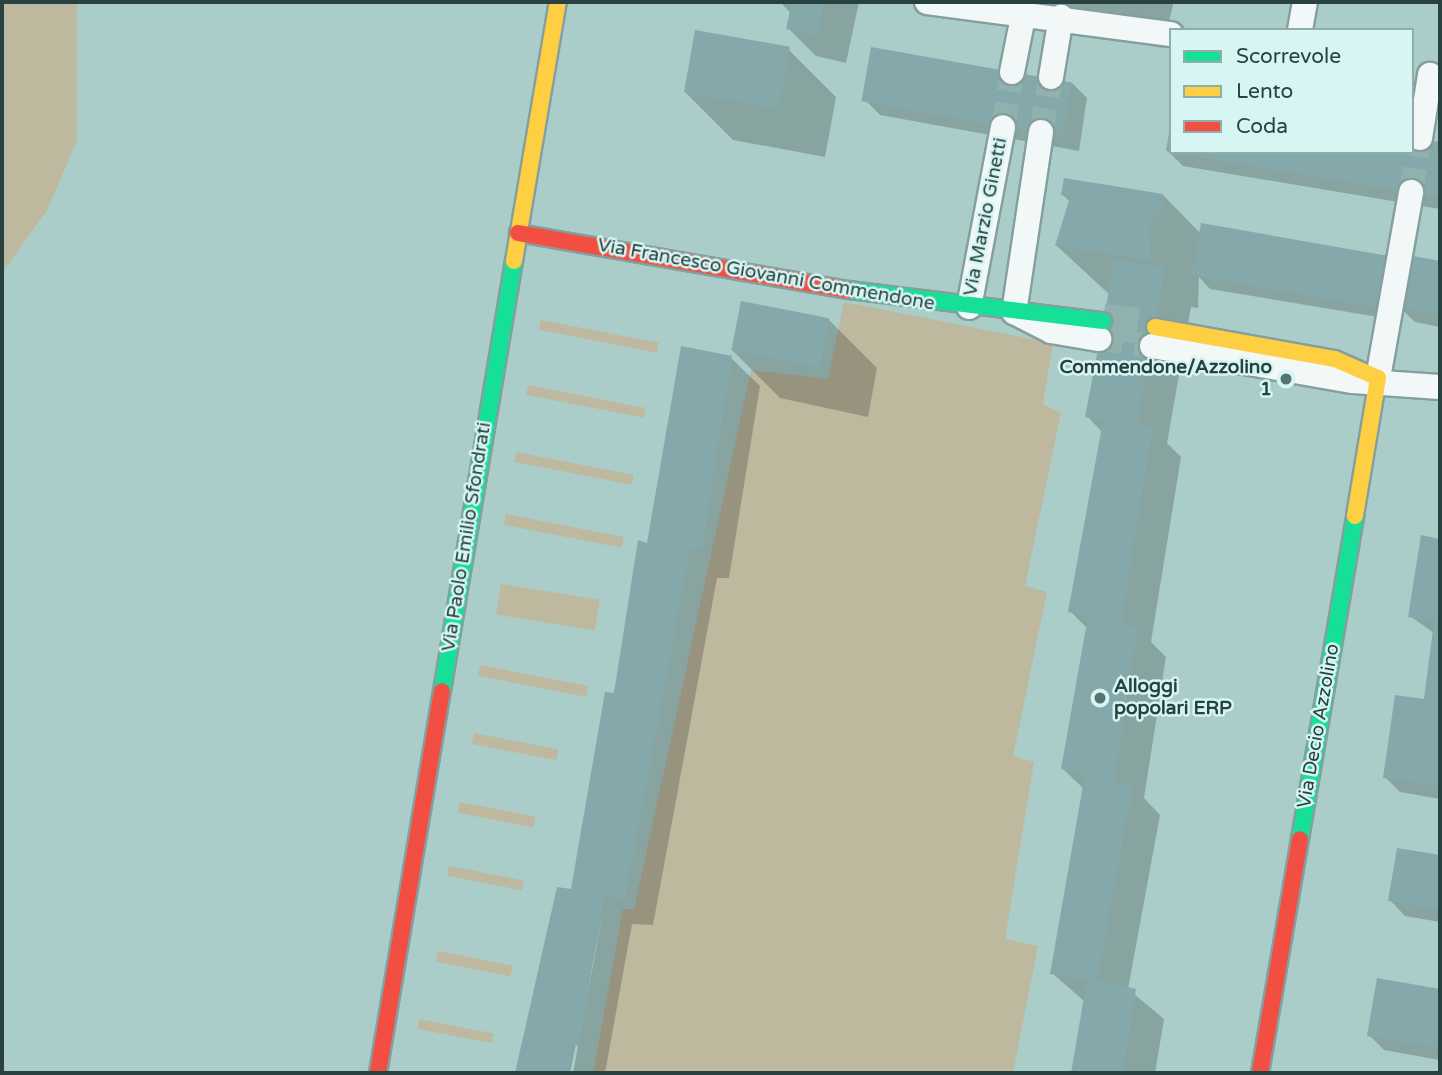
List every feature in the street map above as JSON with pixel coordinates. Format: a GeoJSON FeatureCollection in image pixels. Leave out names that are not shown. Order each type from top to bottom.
{"type":"FeatureCollection","features":[{"type":"Feature","properties":{"kind":"street","name":"Via Paolo Emilio Sfondrati"},"geometry":{"type":"LineString","coordinates":[[378,1073],[558,2]]}},
{"type":"Feature","properties":{"kind":"street"},"geometry":{"type":"LineString","coordinates":[[928,2],[1015,7],[1169,34]]}},
{"type":"Feature","properties":{"kind":"street"},"geometry":{"type":"LineString","coordinates":[[1300,28],[1306,2]]}},
{"type":"Feature","properties":{"kind":"street"},"geometry":{"type":"LineString","coordinates":[[1012,72],[1015,7]]}},
{"type":"Feature","properties":{"kind":"street"},"geometry":{"type":"LineString","coordinates":[[1051,77],[1061,17]]}},
{"type":"Feature","properties":{"kind":"street"},"geometry":{"type":"LineString","coordinates":[[1420,138],[1427,74]]}},
{"type":"Feature","properties":{"kind":"street","name":"Via Marzio Ginetti"},"geometry":{"type":"LineString","coordinates":[[969,307],[1003,127]]}},
{"type":"Feature","properties":{"kind":"street","name":"Via Marzio Ginetti"},"geometry":{"type":"LineString","coordinates":[[1014,312],[1041,132]]}},
{"type":"Feature","properties":{"kind":"street"},"geometry":{"type":"LineString","coordinates":[[1378,378],[1411,192]]}},
{"type":"Feature","properties":{"kind":"street","name":"Via Francesco Giovanni Commendone"},"geometry":{"type":"LineString","coordinates":[[518,233],[969,307],[1014,312],[1051,331],[1101,330]]}},
{"type":"Feature","properties":{"kind":"street"},"geometry":{"type":"LineString","coordinates":[[1153,337],[1353,381],[1378,378],[1440,387]]}},
{"type":"Feature","properties":{"kind":"street","name":"Via Decio Azzolino"},"geometry":{"type":"LineString","coordinates":[[1259,1073],[1378,378]]}},
{"type":"Feature","properties":{"kind":"shaded area"},"geometry":{"type":"Polygon","coordinates":[[[2,2],[77,2],[77,141],[47,210],[2,273],[2,2]]]}},
{"type":"Feature","properties":{"kind":"shaded area"},"geometry":{"type":"Polygon","coordinates":[[[844,302],[1053,343],[1043,404],[1061,413],[1025,586],[1047,592],[1013,756],[1034,762],[1005,939],[1038,946],[1013,1073],[593,1073],[623,909],[634,909],[751,370],[828,379],[844,302]]]}},
{"type":"Feature","properties":{"kind":"shaded area"},"geometry":{"type":"Polygon","coordinates":[[[541,320],[659,343],[657,353],[539,330],[541,320]]]}},
{"type":"Feature","properties":{"kind":"shaded area"},"geometry":{"type":"Polygon","coordinates":[[[528,385],[646,408],[644,418],[526,395],[528,385]]]}},
{"type":"Feature","properties":{"kind":"shaded area"},"geometry":{"type":"Polygon","coordinates":[[[516,452],[634,475],[632,485],[514,462],[516,452]]]}},
{"type":"Feature","properties":{"kind":"shaded area"},"geometry":{"type":"Polygon","coordinates":[[[506,514],[624,537],[622,548],[504,525],[506,514]]]}},
{"type":"Feature","properties":{"kind":"shaded area"},"geometry":{"type":"Polygon","coordinates":[[[501,584],[600,600],[595,630],[496,615],[501,584]]]}},
{"type":"Feature","properties":{"kind":"shaded area"},"geometry":{"type":"Polygon","coordinates":[[[480,665],[588,686],[586,697],[478,676],[480,665]]]}},
{"type":"Feature","properties":{"kind":"shaded area"},"geometry":{"type":"Polygon","coordinates":[[[474,733],[558,749],[556,760],[472,744],[474,733]]]}},
{"type":"Feature","properties":{"kind":"shaded area"},"geometry":{"type":"Polygon","coordinates":[[[460,802],[536,817],[533,827],[458,813],[460,802]]]}},
{"type":"Feature","properties":{"kind":"shaded area"},"geometry":{"type":"Polygon","coordinates":[[[449,866],[524,881],[522,890],[447,876],[449,866]]]}},
{"type":"Feature","properties":{"kind":"shaded area"},"geometry":{"type":"Polygon","coordinates":[[[438,951],[513,966],[511,976],[436,962],[438,951]]]}},
{"type":"Feature","properties":{"kind":"shaded area"},"geometry":{"type":"Polygon","coordinates":[[[419,1019],[494,1034],[492,1043],[417,1029],[419,1019]]]}},
{"type":"Feature","properties":{"kind":"building"},"geometry":{"type":"Polygon","coordinates":[[[792,2],[824,2],[818,35],[786,29],[792,2]]]}},
{"type":"Feature","properties":{"kind":"building"},"geometry":{"type":"Polygon","coordinates":[[[695,30],[790,47],[779,109],[684,92],[695,30]]]}},
{"type":"Feature","properties":{"kind":"building"},"geometry":{"type":"Polygon","coordinates":[[[871,47],[1072,82],[1062,137],[861,101],[871,47]]]}},
{"type":"Feature","properties":{"kind":"building"},"geometry":{"type":"Polygon","coordinates":[[[1414,137],[1440,142],[1440,197],[1180,154],[1414,154],[1414,137]]]}},
{"type":"Feature","properties":{"kind":"building"},"geometry":{"type":"Polygon","coordinates":[[[1064,178],[1163,194],[1160,217],[1151,216],[1150,260],[1055,246],[1070,197],[1061,195],[1064,178]]]}},
{"type":"Feature","properties":{"kind":"building"},"geometry":{"type":"Polygon","coordinates":[[[1201,223],[1388,256],[1379,308],[1192,275],[1201,223]]]}},
{"type":"Feature","properties":{"kind":"building"},"geometry":{"type":"Polygon","coordinates":[[[1408,255],[1440,261],[1440,315],[1398,308],[1408,255]]]}},
{"type":"Feature","properties":{"kind":"building","name":"Alloggi popolari ERP"},"geometry":{"type":"Polygon","coordinates":[[[1115,259],[1165,268],[1137,424],[1153,427],[1121,623],[1138,627],[1114,782],[1133,785],[1097,980],[1136,989],[1123,1073],[1071,1073],[1087,980],[1050,974],[1085,774],[1061,769],[1088,616],[1068,612],[1103,421],[1085,417],[1115,259]]]}},
{"type":"Feature","properties":{"kind":"building"},"geometry":{"type":"Polygon","coordinates":[[[741,301],[829,318],[820,367],[731,350],[741,301]]]}},
{"type":"Feature","properties":{"kind":"building"},"geometry":{"type":"Polygon","coordinates":[[[681,346],[732,356],[702,550],[690,550],[625,898],[604,897],[579,1046],[573,1045],[568,1073],[515,1073],[557,887],[571,889],[605,692],[614,693],[638,540],[647,543],[681,346]]]}},
{"type":"Feature","properties":{"kind":"building"},"geometry":{"type":"Polygon","coordinates":[[[1421,535],[1440,539],[1440,787],[1383,778],[1395,695],[1424,699],[1434,621],[1408,617],[1421,535]]]}},
{"type":"Feature","properties":{"kind":"building"},"geometry":{"type":"Polygon","coordinates":[[[1397,848],[1440,855],[1440,910],[1388,901],[1397,848]]]}},
{"type":"Feature","properties":{"kind":"building"},"geometry":{"type":"Polygon","coordinates":[[[1377,978],[1440,989],[1440,1048],[1367,1036],[1377,978]]]}},
{"type":"Feature","properties":{"kind":"tunnel"},"geometry":{"type":"LineString","coordinates":[[1003,127],[1012,72]]}},
{"type":"Feature","properties":{"kind":"tunnel"},"geometry":{"type":"LineString","coordinates":[[1041,132],[1051,77]]}},
{"type":"Feature","properties":{"kind":"tunnel"},"geometry":{"type":"LineString","coordinates":[[1411,192],[1420,138]]}},
{"type":"Feature","properties":{"kind":"tunnel"},"geometry":{"type":"LineString","coordinates":[[1103,321],[1155,327]]}},
{"type":"Feature","properties":{"kind":"tunnel"},"geometry":{"type":"LineString","coordinates":[[1099,339],[1152,346]]}},
{"type":"Feature","properties":{"kind":"traffic: fast"},"geometry":{"type":"LineString","coordinates":[[442,691],[514,261]]}},
{"type":"Feature","properties":{"kind":"traffic: fast"},"geometry":{"type":"LineString","coordinates":[[849,290],[1103,321]]}},
{"type":"Feature","properties":{"kind":"traffic: fast"},"geometry":{"type":"LineString","coordinates":[[1300,839],[1355,516]]}},
{"type":"Feature","properties":{"kind":"traffic: slow"},"geometry":{"type":"LineString","coordinates":[[514,261],[558,2]]}},
{"type":"Feature","properties":{"kind":"traffic: slow"},"geometry":{"type":"LineString","coordinates":[[1155,327],[1335,359],[1378,378],[1355,516]]}},
{"type":"Feature","properties":{"kind":"traffic: jam"},"geometry":{"type":"LineString","coordinates":[[518,233],[849,290]]}},
{"type":"Feature","properties":{"kind":"traffic: jam"},"geometry":{"type":"LineString","coordinates":[[378,1073],[442,691]]}},
{"type":"Feature","properties":{"kind":"traffic: jam"},"geometry":{"type":"LineString","coordinates":[[1260,1073],[1300,839]]}},
{"type":"Feature","properties":{"kind":"place","name":"Commendone/Azzolino 1"},"geometry":{"type":"Point","coordinates":[1286,379]}},
{"type":"Feature","properties":{"kind":"place","name":"Alloggi popolari ERP"},"geometry":{"type":"Point","coordinates":[1100,698]}}]}
